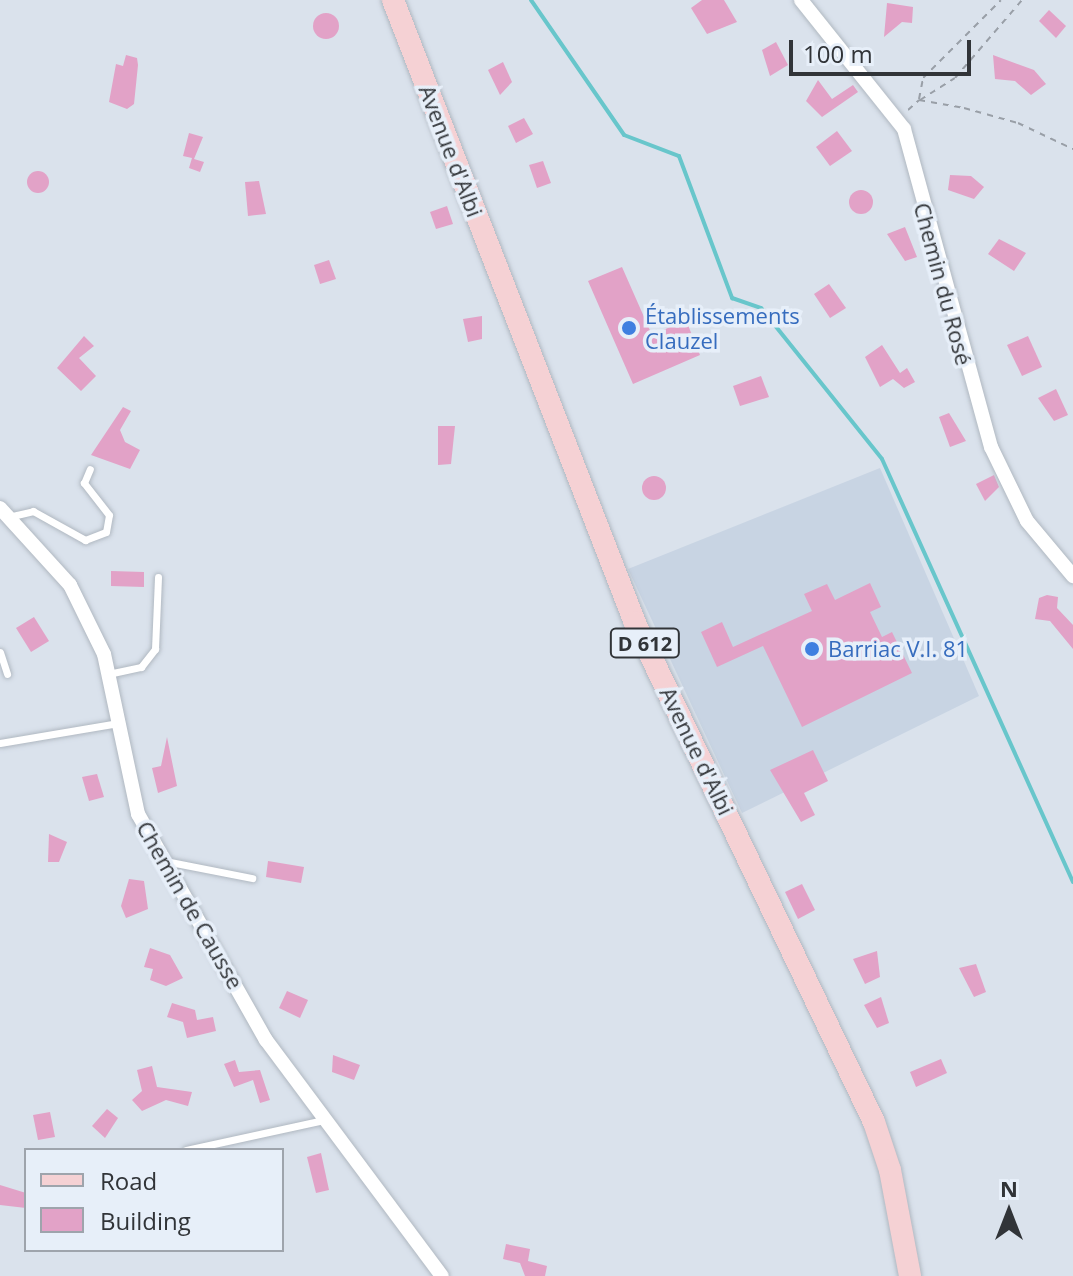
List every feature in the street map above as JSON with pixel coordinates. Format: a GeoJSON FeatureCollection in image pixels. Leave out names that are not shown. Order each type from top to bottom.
{"type":"FeatureCollection","features":[{"type":"Feature","properties":{"kind":"main road","name":"Avenue d'Albi"},"geometry":{"type":"LineString","coordinates":[[393,0],[635,623],[874,1122],[894,1186],[910,1276]]}},
{"type":"Feature","properties":{"kind":"street","name":"Chemin du Rosé"},"geometry":{"type":"LineString","coordinates":[[801,0],[898,118],[991,447],[1027,521],[1073,576]]}},
{"type":"Feature","properties":{"kind":"street","name":"Chemin de Causse"},"geometry":{"type":"LineString","coordinates":[[4,513],[70,585],[108,674],[138,814],[266,1040],[328,1119],[442,1276]]}},
{"type":"Feature","properties":{"kind":"lane"},"geometry":{"type":"LineString","coordinates":[[4,513],[33,511],[85,540],[106,532],[109,515],[84,483],[90,469]]}},
{"type":"Feature","properties":{"kind":"lane"},"geometry":{"type":"LineString","coordinates":[[108,674],[141,667],[155,649],[158,577]]}},
{"type":"Feature","properties":{"kind":"lane"},"geometry":{"type":"LineString","coordinates":[[0,652],[7,674]]}},
{"type":"Feature","properties":{"kind":"lane"},"geometry":{"type":"LineString","coordinates":[[0,743],[118,723]]}},
{"type":"Feature","properties":{"kind":"lane"},"geometry":{"type":"LineString","coordinates":[[165,861],[252,878]]}},
{"type":"Feature","properties":{"kind":"lane"},"geometry":{"type":"LineString","coordinates":[[195,1148],[328,1119]]}},
{"type":"Feature","properties":{"kind":"path"},"geometry":{"type":"LineString","coordinates":[[919,100],[923,78],[1001,0]]}},
{"type":"Feature","properties":{"kind":"path"},"geometry":{"type":"LineString","coordinates":[[898,118],[919,100],[955,78],[1022,0]]}},
{"type":"Feature","properties":{"kind":"path"},"geometry":{"type":"LineString","coordinates":[[919,100],[1018,123],[1073,149]]}},
{"type":"Feature","properties":{"kind":"shaded area","name":"Barriac V.I. 81"},"geometry":{"type":"Polygon","coordinates":[[[880,468],[979,696],[742,813],[628,569],[880,468]]]}},
{"type":"Feature","properties":{"kind":"building"},"geometry":{"type":"Polygon","coordinates":[[[702,0],[724,0],[737,22],[707,34],[691,8],[702,0]]]}},
{"type":"Feature","properties":{"kind":"building"},"geometry":{"type":"Polygon","coordinates":[[[887,3],[913,7],[912,23],[902,22],[884,37],[887,3]]]}},
{"type":"Feature","properties":{"kind":"building"},"geometry":{"type":"Polygon","coordinates":[[[1049,10],[1066,26],[1056,38],[1039,21],[1049,10]]]}},
{"type":"Feature","properties":{"kind":"building"},"geometry":{"type":"Polygon","coordinates":[[[326,13],[335,17],[339,26],[335,35],[326,39],[317,35],[313,26],[317,17],[326,13]]]}},
{"type":"Feature","properties":{"kind":"building"},"geometry":{"type":"Polygon","coordinates":[[[776,42],[788,65],[770,76],[762,50],[776,42]]]}},
{"type":"Feature","properties":{"kind":"building"},"geometry":{"type":"Polygon","coordinates":[[[126,55],[137,58],[138,65],[134,104],[127,109],[109,102],[116,64],[123,66],[126,55]]]}},
{"type":"Feature","properties":{"kind":"building"},"geometry":{"type":"Polygon","coordinates":[[[993,55],[1034,70],[1046,84],[1031,95],[1015,81],[995,79],[993,55]]]}},
{"type":"Feature","properties":{"kind":"building"},"geometry":{"type":"Polygon","coordinates":[[[503,62],[512,82],[500,95],[488,70],[503,62]]]}},
{"type":"Feature","properties":{"kind":"building"},"geometry":{"type":"Polygon","coordinates":[[[818,80],[832,99],[853,85],[858,92],[822,117],[806,101],[818,80]]]}},
{"type":"Feature","properties":{"kind":"building"},"geometry":{"type":"Polygon","coordinates":[[[524,118],[533,134],[516,143],[508,126],[524,118]]]}},
{"type":"Feature","properties":{"kind":"building"},"geometry":{"type":"Polygon","coordinates":[[[837,131],[852,151],[830,166],[816,147],[837,131]]]}},
{"type":"Feature","properties":{"kind":"building"},"geometry":{"type":"Polygon","coordinates":[[[189,133],[203,137],[194,159],[204,162],[200,172],[189,168],[192,158],[183,156],[189,133]]]}},
{"type":"Feature","properties":{"kind":"building"},"geometry":{"type":"Polygon","coordinates":[[[543,161],[551,183],[537,188],[529,165],[543,161]]]}},
{"type":"Feature","properties":{"kind":"building"},"geometry":{"type":"Polygon","coordinates":[[[38,171],[46,174],[49,182],[46,190],[38,193],[30,190],[27,182],[30,174],[38,171]]]}},
{"type":"Feature","properties":{"kind":"building"},"geometry":{"type":"Polygon","coordinates":[[[950,175],[971,176],[984,187],[974,199],[948,190],[950,175]]]}},
{"type":"Feature","properties":{"kind":"building"},"geometry":{"type":"Polygon","coordinates":[[[259,181],[266,214],[248,216],[245,182],[259,181]]]}},
{"type":"Feature","properties":{"kind":"building"},"geometry":{"type":"Polygon","coordinates":[[[861,190],[869,194],[873,202],[869,210],[861,214],[853,210],[849,202],[853,194],[861,190]]]}},
{"type":"Feature","properties":{"kind":"building"},"geometry":{"type":"Polygon","coordinates":[[[447,206],[453,224],[436,229],[430,212],[447,206]]]}},
{"type":"Feature","properties":{"kind":"building"},"geometry":{"type":"Polygon","coordinates":[[[905,227],[917,257],[905,261],[887,234],[905,227]]]}},
{"type":"Feature","properties":{"kind":"building"},"geometry":{"type":"Polygon","coordinates":[[[999,239],[1026,253],[1014,271],[988,254],[999,239]]]}},
{"type":"Feature","properties":{"kind":"building"},"geometry":{"type":"Polygon","coordinates":[[[329,260],[336,279],[320,284],[314,265],[329,260]]]}},
{"type":"Feature","properties":{"kind":"building","name":"Établissements Clauzel"},"geometry":{"type":"Polygon","coordinates":[[[622,267],[652,335],[686,320],[700,355],[633,384],[588,281],[622,267]]]}},
{"type":"Feature","properties":{"kind":"building"},"geometry":{"type":"Polygon","coordinates":[[[829,284],[846,308],[830,318],[814,294],[829,284]]]}},
{"type":"Feature","properties":{"kind":"building"},"geometry":{"type":"Polygon","coordinates":[[[482,316],[482,339],[468,342],[463,319],[482,316]]]}},
{"type":"Feature","properties":{"kind":"building"},"geometry":{"type":"Polygon","coordinates":[[[84,336],[94,346],[79,358],[96,376],[81,391],[57,368],[84,336]]]}},
{"type":"Feature","properties":{"kind":"building"},"geometry":{"type":"Polygon","coordinates":[[[1028,336],[1042,367],[1022,376],[1007,345],[1028,336]]]}},
{"type":"Feature","properties":{"kind":"building"},"geometry":{"type":"Polygon","coordinates":[[[882,345],[900,373],[907,368],[915,382],[904,388],[893,379],[880,387],[865,357],[882,345]]]}},
{"type":"Feature","properties":{"kind":"building"},"geometry":{"type":"Polygon","coordinates":[[[761,376],[769,397],[740,406],[733,386],[761,376]]]}},
{"type":"Feature","properties":{"kind":"building"},"geometry":{"type":"Polygon","coordinates":[[[1056,389],[1068,415],[1054,421],[1038,398],[1056,389]]]}},
{"type":"Feature","properties":{"kind":"building"},"geometry":{"type":"Polygon","coordinates":[[[123,407],[131,411],[120,430],[125,442],[140,450],[130,469],[91,455],[123,407]]]}},
{"type":"Feature","properties":{"kind":"building"},"geometry":{"type":"Polygon","coordinates":[[[949,413],[966,441],[950,447],[939,417],[949,413]]]}},
{"type":"Feature","properties":{"kind":"building"},"geometry":{"type":"Polygon","coordinates":[[[438,426],[455,426],[451,464],[438,465],[438,426]]]}},
{"type":"Feature","properties":{"kind":"building"},"geometry":{"type":"Polygon","coordinates":[[[994,475],[999,487],[985,501],[976,484],[994,475]]]}},
{"type":"Feature","properties":{"kind":"building"},"geometry":{"type":"Polygon","coordinates":[[[654,476],[665,483],[666,488],[659,499],[654,500],[643,493],[642,488],[649,477],[654,476]]]}},
{"type":"Feature","properties":{"kind":"building"},"geometry":{"type":"Polygon","coordinates":[[[111,571],[144,572],[144,587],[111,586],[111,571]]]}},
{"type":"Feature","properties":{"kind":"building"},"geometry":{"type":"Polygon","coordinates":[[[870,583],[881,607],[870,612],[882,637],[892,632],[912,673],[802,727],[763,646],[717,667],[701,632],[722,622],[733,647],[812,611],[804,594],[827,584],[835,600],[870,583]]]}},
{"type":"Feature","properties":{"kind":"building"},"geometry":{"type":"Polygon","coordinates":[[[1047,595],[1058,597],[1057,608],[1073,625],[1073,649],[1050,621],[1035,619],[1039,598],[1047,595]]]}},
{"type":"Feature","properties":{"kind":"building"},"geometry":{"type":"Polygon","coordinates":[[[34,617],[49,641],[31,652],[16,628],[34,617]]]}},
{"type":"Feature","properties":{"kind":"building"},"geometry":{"type":"Polygon","coordinates":[[[167,737],[177,786],[158,793],[152,768],[161,766],[167,737]]]}},
{"type":"Feature","properties":{"kind":"building"},"geometry":{"type":"Polygon","coordinates":[[[813,750],[828,781],[804,793],[815,815],[801,822],[770,770],[813,750]]]}},
{"type":"Feature","properties":{"kind":"building"},"geometry":{"type":"Polygon","coordinates":[[[97,774],[104,797],[89,801],[82,777],[97,774]]]}},
{"type":"Feature","properties":{"kind":"building"},"geometry":{"type":"Polygon","coordinates":[[[49,834],[67,842],[59,862],[48,862],[49,834]]]}},
{"type":"Feature","properties":{"kind":"building"},"geometry":{"type":"Polygon","coordinates":[[[268,861],[304,867],[301,883],[266,877],[268,861]]]}},
{"type":"Feature","properties":{"kind":"building"},"geometry":{"type":"Polygon","coordinates":[[[129,879],[144,881],[148,909],[126,918],[121,906],[129,879]]]}},
{"type":"Feature","properties":{"kind":"building"},"geometry":{"type":"Polygon","coordinates":[[[802,884],[815,910],[798,919],[785,892],[802,884]]]}},
{"type":"Feature","properties":{"kind":"building"},"geometry":{"type":"Polygon","coordinates":[[[150,948],[170,955],[183,978],[166,986],[150,980],[153,969],[144,967],[150,948]]]}},
{"type":"Feature","properties":{"kind":"building"},"geometry":{"type":"Polygon","coordinates":[[[877,951],[880,977],[865,984],[853,959],[877,951]]]}},
{"type":"Feature","properties":{"kind":"building"},"geometry":{"type":"Polygon","coordinates":[[[976,964],[986,992],[974,997],[959,968],[976,964]]]}},
{"type":"Feature","properties":{"kind":"building"},"geometry":{"type":"Polygon","coordinates":[[[287,991],[308,1000],[300,1018],[279,1008],[287,991]]]}},
{"type":"Feature","properties":{"kind":"building"},"geometry":{"type":"Polygon","coordinates":[[[881,997],[889,1023],[877,1028],[864,1005],[881,997]]]}},
{"type":"Feature","properties":{"kind":"building"},"geometry":{"type":"Polygon","coordinates":[[[172,1003],[195,1010],[197,1020],[213,1017],[216,1031],[187,1038],[183,1022],[167,1017],[172,1003]]]}},
{"type":"Feature","properties":{"kind":"building"},"geometry":{"type":"Polygon","coordinates":[[[333,1055],[360,1065],[354,1080],[332,1072],[333,1055]]]}},
{"type":"Feature","properties":{"kind":"building"},"geometry":{"type":"Polygon","coordinates":[[[941,1059],[947,1073],[916,1087],[910,1072],[941,1059]]]}},
{"type":"Feature","properties":{"kind":"building"},"geometry":{"type":"Polygon","coordinates":[[[235,1060],[239,1072],[260,1070],[270,1100],[260,1103],[253,1080],[234,1087],[224,1064],[235,1060]]]}},
{"type":"Feature","properties":{"kind":"building"},"geometry":{"type":"Polygon","coordinates":[[[152,1066],[157,1087],[192,1092],[188,1106],[166,1100],[142,1111],[132,1100],[142,1091],[137,1070],[152,1066]]]}},
{"type":"Feature","properties":{"kind":"building"},"geometry":{"type":"Polygon","coordinates":[[[107,1109],[118,1118],[105,1138],[92,1126],[107,1109]]]}},
{"type":"Feature","properties":{"kind":"building"},"geometry":{"type":"Polygon","coordinates":[[[50,1112],[55,1137],[38,1140],[33,1115],[50,1112]]]}},
{"type":"Feature","properties":{"kind":"building"},"geometry":{"type":"Polygon","coordinates":[[[321,1153],[329,1190],[316,1193],[307,1157],[321,1153]]]}},
{"type":"Feature","properties":{"kind":"building"},"geometry":{"type":"Polygon","coordinates":[[[0,1185],[24,1192],[24,1208],[0,1205],[0,1185]]]}},
{"type":"Feature","properties":{"kind":"building"},"geometry":{"type":"Polygon","coordinates":[[[506,1244],[530,1249],[528,1261],[547,1266],[545,1276],[525,1276],[520,1263],[503,1259],[506,1244]]]}},
{"type":"Feature","properties":{"kind":"waterway"},"geometry":{"type":"LineString","coordinates":[[531,0],[624,135],[679,156],[732,298],[761,308],[882,459],[1073,882]]}},
{"type":"Feature","properties":{"kind":"place","name":"Établissements Clauzel"},"geometry":{"type":"Point","coordinates":[629,328]}},
{"type":"Feature","properties":{"kind":"place","name":"Barriac V.I. 81"},"geometry":{"type":"Point","coordinates":[812,649]}}]}
